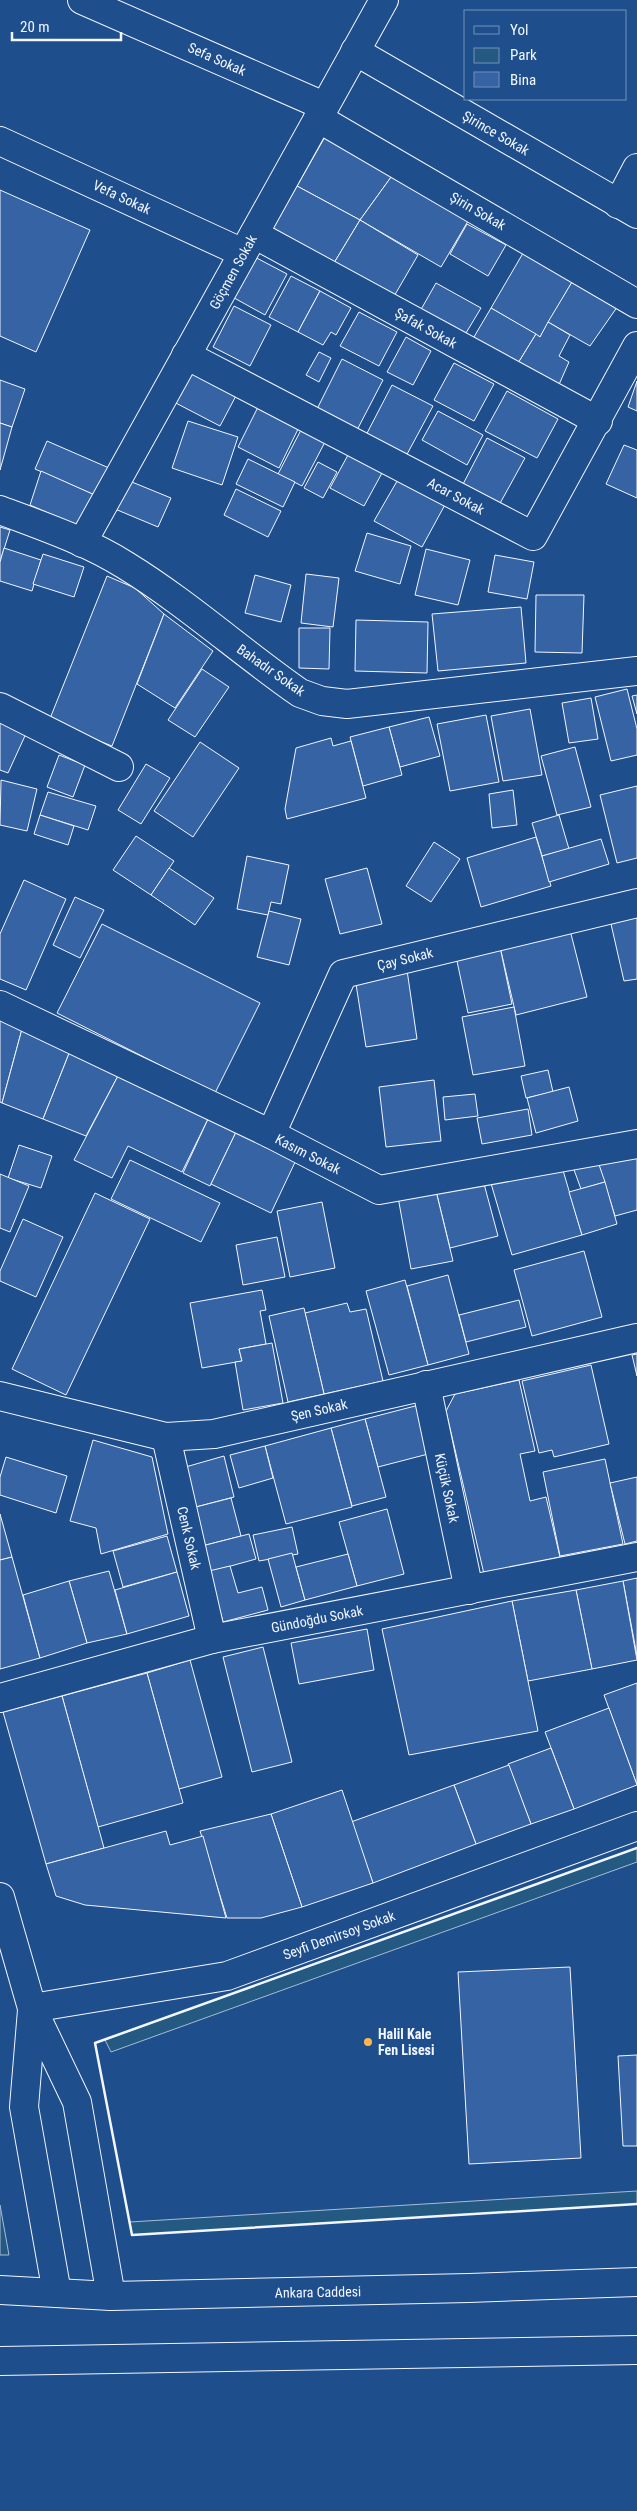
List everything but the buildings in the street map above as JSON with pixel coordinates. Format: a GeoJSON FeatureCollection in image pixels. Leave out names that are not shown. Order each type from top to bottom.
{"type":"FeatureCollection","features":[{"type":"Feature","properties":{"kind":"main road","name":"Sefa Sokak"},"geometry":{"type":"LineString","coordinates":[[82,0],[321,112]]}},
{"type":"Feature","properties":{"kind":"main road","name":"Göçmen Sokak"},"geometry":{"type":"LineString","coordinates":[[82,543],[384,0]]}},
{"type":"Feature","properties":{"kind":"main road","name":"Şirince Sokak"},"geometry":{"type":"LineString","coordinates":[[355,51],[627,209]]}},
{"type":"Feature","properties":{"kind":"main road","name":"Şirin Sokak"},"geometry":{"type":"LineString","coordinates":[[321,112],[637,304]]}},
{"type":"Feature","properties":{"kind":"main road","name":"Vefa Sokak"},"geometry":{"type":"LineString","coordinates":[[0,141],[249,244]]}},
{"type":"Feature","properties":{"kind":"main road"},"geometry":{"type":"LineString","coordinates":[[627,209],[637,168]]}},
{"type":"Feature","properties":{"kind":"main road","name":"Şafak Sokak"},"geometry":{"type":"LineString","coordinates":[[249,244],[598,421]]}},
{"type":"Feature","properties":{"kind":"main road","name":"Acar Sokak"},"geometry":{"type":"LineString","coordinates":[[186,355],[532,536],[598,421],[637,346]]}},
{"type":"Feature","properties":{"kind":"main road","name":"Bahadır Sokak"},"geometry":{"type":"LineString","coordinates":[[0,510],[82,543],[124,564],[160,588],[300,693],[322,701],[347,704],[637,671]]}},
{"type":"Feature","properties":{"kind":"main road"},"geometry":{"type":"LineString","coordinates":[[0,708],[119,767]]}},
{"type":"Feature","properties":{"kind":"main road","name":"Çay Sokak"},"geometry":{"type":"LineString","coordinates":[[271,1134],[343,974],[637,903]]}},
{"type":"Feature","properties":{"kind":"main road","name":"Kasım Sokak"},"geometry":{"type":"LineString","coordinates":[[0,1006],[271,1134],[379,1190],[637,1144]]}},
{"type":"Feature","properties":{"kind":"main road","name":"Şen Sokak"},"geometry":{"type":"LineString","coordinates":[[0,1396],[166,1437],[214,1434],[637,1338]]}},
{"type":"Feature","properties":{"kind":"main road","name":"Küçük Sokak"},"geometry":{"type":"LineString","coordinates":[[426,1385],[469,1590]]}},
{"type":"Feature","properties":{"kind":"main road","name":"Cenk Sokak"},"geometry":{"type":"LineString","coordinates":[[166,1437],[212,1640]]}},
{"type":"Feature","properties":{"kind":"main road","name":"Gündoğdu Sokak"},"geometry":{"type":"LineString","coordinates":[[0,1698],[212,1640],[637,1558]]}},
{"type":"Feature","properties":{"kind":"main road","name":"Seyfi Demirsoy Sokak"},"geometry":{"type":"LineString","coordinates":[[32,2008],[227,1976],[637,1826]]}},
{"type":"Feature","properties":{"kind":"main road"},"geometry":{"type":"LineString","coordinates":[[0,1897],[32,2008],[77,2102],[111,2296]]}},
{"type":"Feature","properties":{"kind":"main road"},"geometry":{"type":"LineString","coordinates":[[32,2008],[24,2107],[57,2293]]}},
{"type":"Feature","properties":{"kind":"main road"},"geometry":{"type":"LineString","coordinates":[[469,2288],[637,2269]]}},
{"type":"Feature","properties":{"kind":"main road","name":"Ankara Caddesi"},"geometry":{"type":"LineString","coordinates":[[8,2291],[111,2296],[469,2288],[637,2282]]}},
{"type":"Feature","properties":{"kind":"main road"},"geometry":{"type":"LineString","coordinates":[[8,2360],[636,2350]]}},
{"type":"Feature","properties":{"kind":"green space"},"geometry":{"type":"Polygon","coordinates":[[[637,1848],[637,1862],[111,2052],[105,2040],[637,1848]]]}},
{"type":"Feature","properties":{"kind":"green space"},"geometry":{"type":"Polygon","coordinates":[[[637,2191],[637,2204],[132,2235],[130,2222],[637,2191]]]}},
{"type":"Feature","properties":{"kind":"green space"},"geometry":{"type":"Polygon","coordinates":[[[0,2205],[9,2255],[0,2255],[0,2205]]]}},
{"type":"Feature","properties":{"kind":"wall"},"geometry":{"type":"LineString","coordinates":[[637,1848],[95,2043],[132,2235],[637,2204]]}},
{"type":"Feature","properties":{"kind":"place","name":"Halil Kale Fen Lisesi"},"geometry":{"type":"Point","coordinates":[368,2042]}}]}
